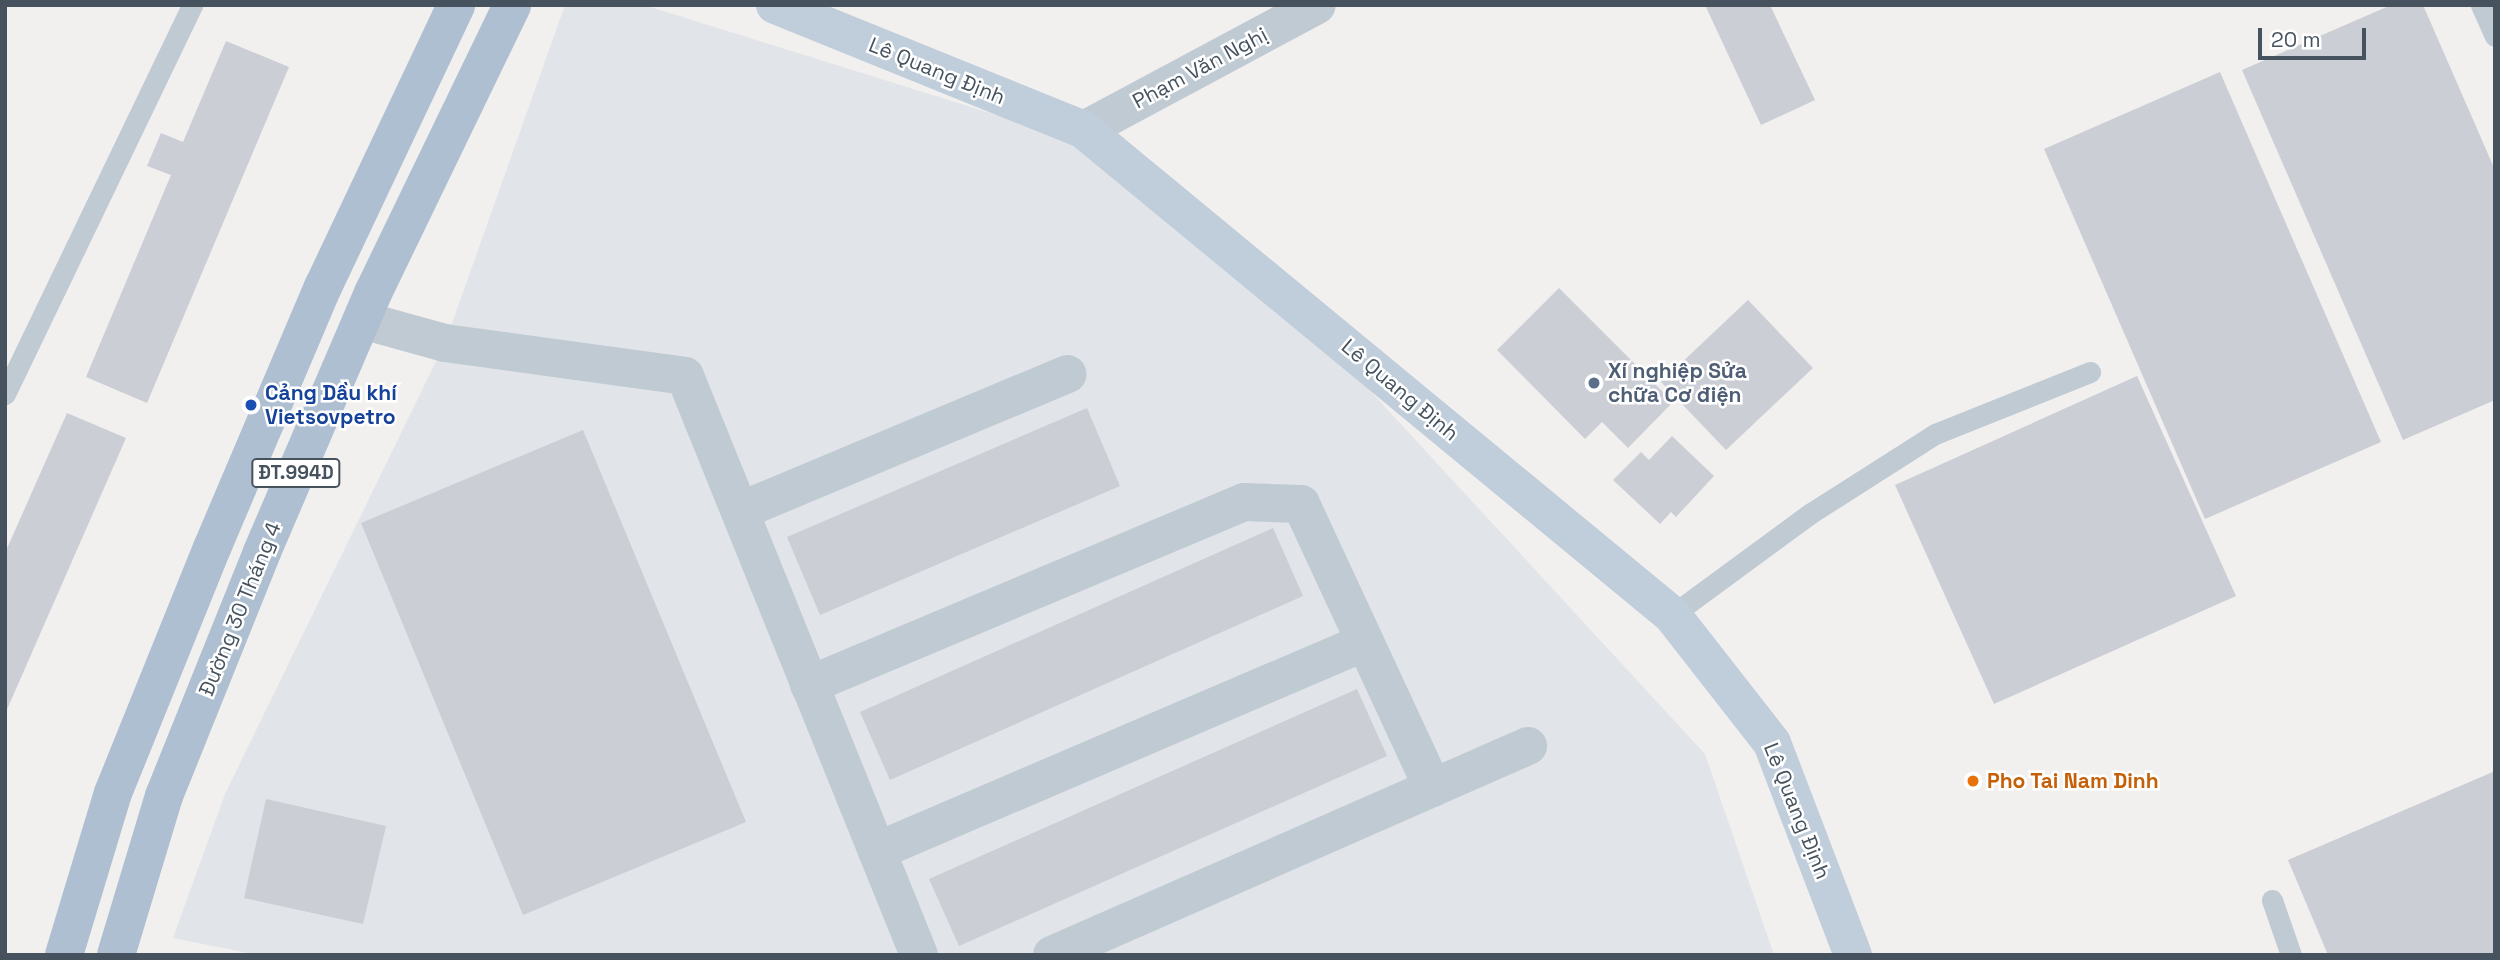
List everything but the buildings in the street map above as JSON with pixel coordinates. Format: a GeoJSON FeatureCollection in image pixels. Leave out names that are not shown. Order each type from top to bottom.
{"type":"FeatureCollection","features":[{"type":"Feature","properties":{"kind":"main road","name":"ĐT.994D"},"geometry":{"type":"LineString","coordinates":[[64,955],[113,793],[316,305],[456,5]]}},
{"type":"Feature","properties":{"kind":"main road","name":"Đường 30 Tháng 4"},"geometry":{"type":"LineString","coordinates":[[116,955],[164,796],[362,320],[512,5]]}},
{"type":"Feature","properties":{"kind":"main road","name":"Lê Quang Định"},"geometry":{"type":"LineString","coordinates":[[775,5],[1084,130],[1672,615],[1772,743],[1853,955]]}},
{"type":"Feature","properties":{"kind":"main road"},"geometry":{"type":"LineString","coordinates":[[316,305],[362,320]]}},
{"type":"Feature","properties":{"kind":"street","name":"Phạm Văn Nghị"},"geometry":{"type":"LineString","coordinates":[[1084,130],[1317,5]]}},
{"type":"Feature","properties":{"kind":"street"},"geometry":{"type":"LineString","coordinates":[[362,320],[445,343],[685,376],[919,955]]}},
{"type":"Feature","properties":{"kind":"street"},"geometry":{"type":"LineString","coordinates":[[740,511],[1068,374]]}},
{"type":"Feature","properties":{"kind":"street"},"geometry":{"type":"LineString","coordinates":[[809,685],[1244,502],[1301,504],[1363,643],[1433,788]]}},
{"type":"Feature","properties":{"kind":"street"},"geometry":{"type":"LineString","coordinates":[[877,851],[1363,643]]}},
{"type":"Feature","properties":{"kind":"street"},"geometry":{"type":"LineString","coordinates":[[1052,955],[1528,746]]}},
{"type":"Feature","properties":{"kind":"lane"},"geometry":{"type":"LineString","coordinates":[[5,394],[191,5]]}},
{"type":"Feature","properties":{"kind":"lane"},"geometry":{"type":"LineString","coordinates":[[2481,5],[2495,36]]}},
{"type":"Feature","properties":{"kind":"lane"},"geometry":{"type":"LineString","coordinates":[[1672,615],[1811,513],[1936,434],[2090,372]]}},
{"type":"Feature","properties":{"kind":"lane"},"geometry":{"type":"LineString","coordinates":[[2272,900],[2291,955]]}},
{"type":"Feature","properties":{"kind":"shaded area"},"geometry":{"type":"Polygon","coordinates":[[[565,5],[644,5],[1073,139],[1197,203],[1705,754],[1774,955],[258,955],[173,938],[225,794],[445,343],[565,5]]]}},
{"type":"Feature","properties":{"kind":"place","name":"Xí nghiệp Sửa chữa Cơ điện"},"geometry":{"type":"Point","coordinates":[1594,383]}},
{"type":"Feature","properties":{"kind":"place","name":"Cảng Dầu khí Vietsovpetro"},"geometry":{"type":"Point","coordinates":[251,405]}},
{"type":"Feature","properties":{"kind":"place","name":"Pho Tai Nam Dinh"},"geometry":{"type":"Point","coordinates":[1973,781]}}]}
